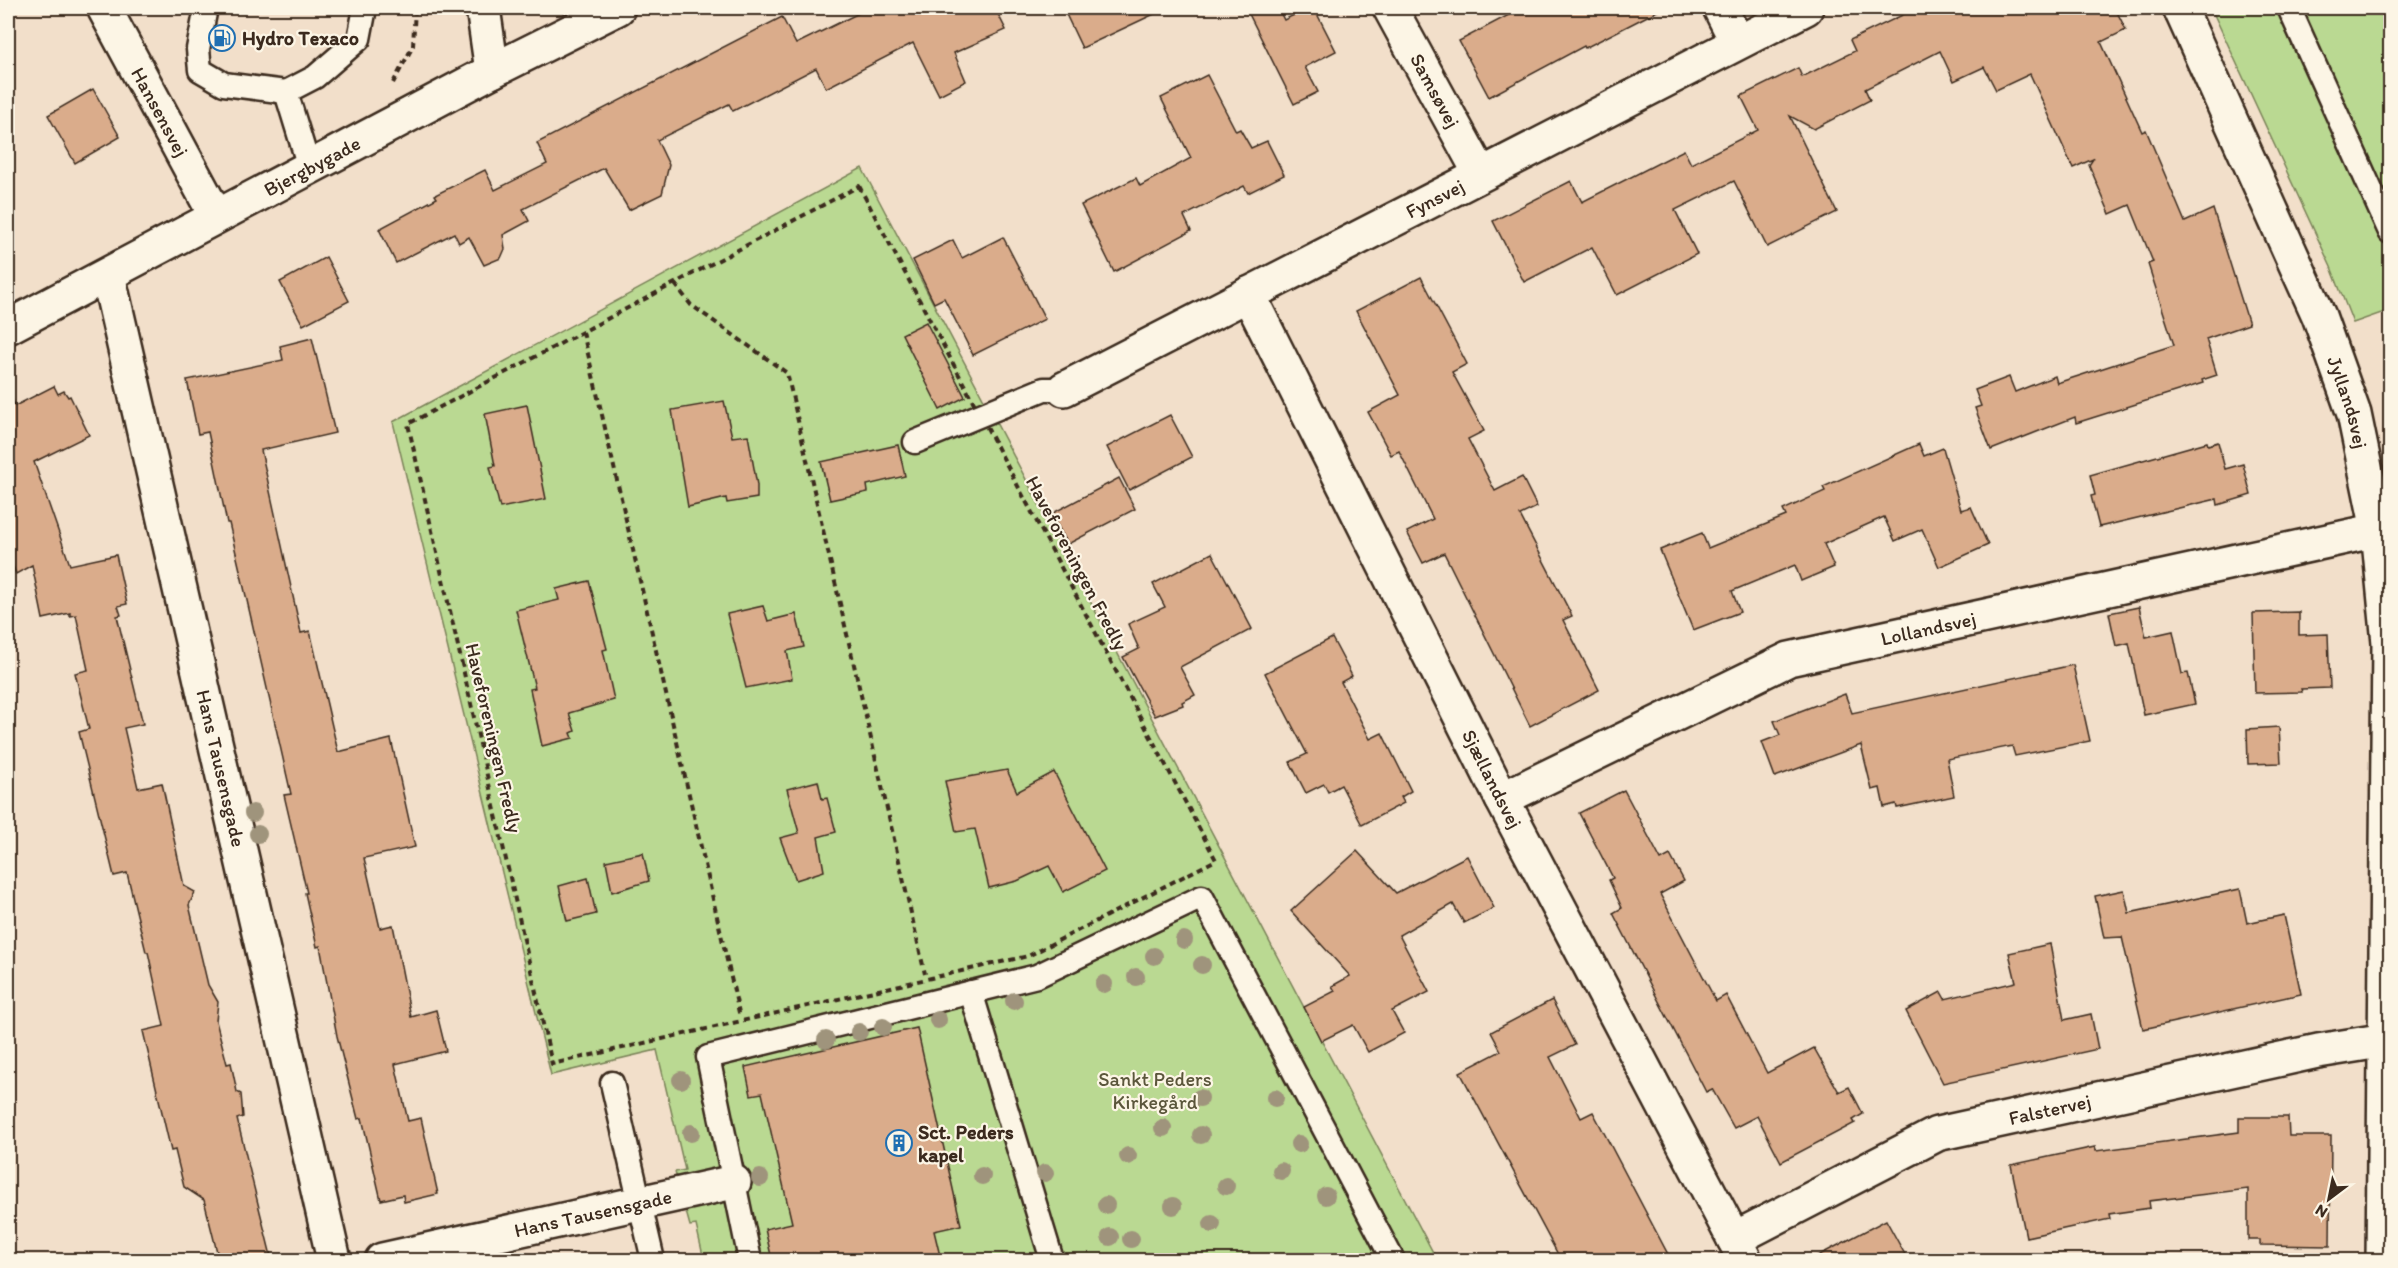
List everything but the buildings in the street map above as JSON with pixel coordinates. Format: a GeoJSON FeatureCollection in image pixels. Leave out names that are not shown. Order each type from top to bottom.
{"type":"FeatureCollection","features":[{"type":"Feature","properties":{"kind":"street","name":"Hansensvej"},"geometry":{"type":"LineString","coordinates":[[104,8],[216,216]]}},
{"type":"Feature","properties":{"kind":"street"},"geometry":{"type":"LineString","coordinates":[[483,8],[492,71]]}},
{"type":"Feature","properties":{"kind":"street","name":"Bjergbygade"},"geometry":{"type":"LineString","coordinates":[[8,327],[492,71],[618,8]]}},
{"type":"Feature","properties":{"kind":"street","name":"Samsøvej"},"geometry":{"type":"LineString","coordinates":[[1390,8],[1480,173]]}},
{"type":"Feature","properties":{"kind":"street"},"geometry":{"type":"LineString","coordinates":[[1720,8],[1737,42]]}},
{"type":"Feature","properties":{"kind":"street","name":"Fynsvej"},"geometry":{"type":"LineString","coordinates":[[1064,389],[1480,173],[1806,8]]}},
{"type":"Feature","properties":{"kind":"street","name":"Jyllandsvej"},"geometry":{"type":"LineString","coordinates":[[2180,8],[2319,315],[2354,414],[2378,530],[2389,643],[2383,1260]]}},
{"type":"Feature","properties":{"kind":"street","name":"Hans Tausensgade"},"geometry":{"type":"LineString","coordinates":[[108,275],[334,1260]]}},
{"type":"Feature","properties":{"kind":"street","name":"Sjællandsvej"},"geometry":{"type":"LineString","coordinates":[[1248,294],[1502,799],[1740,1250]]}},
{"type":"Feature","properties":{"kind":"street","name":"Lollandsvej"},"geometry":{"type":"LineString","coordinates":[[1502,799],[1789,659],[2378,530]]}},
{"type":"Feature","properties":{"kind":"street","name":"Falstervej"},"geometry":{"type":"LineString","coordinates":[[1740,1250],[1937,1134],[2318,1051],[2385,1040]]}},
{"type":"Feature","properties":{"kind":"street","name":"Hans Tausensgade"},"geometry":{"type":"LineString","coordinates":[[382,1260],[734,1182]]}},
{"type":"Feature","properties":{"kind":"lane"},"geometry":{"type":"LineString","coordinates":[[206,8],[198,49],[200,70],[224,84],[286,92],[315,78],[359,39],[365,8]]}},
{"type":"Feature","properties":{"kind":"lane"},"geometry":{"type":"LineString","coordinates":[[2289,8],[2391,232]]}},
{"type":"Feature","properties":{"kind":"lane"},"geometry":{"type":"LineString","coordinates":[[286,92],[309,167]]}},
{"type":"Feature","properties":{"kind":"lane"},"geometry":{"type":"LineString","coordinates":[[915,442],[1044,389],[1064,389]]}},
{"type":"Feature","properties":{"kind":"lane"},"geometry":{"type":"LineString","coordinates":[[750,1260],[708,1057],[1036,976],[1202,897],[1393,1260]]}},
{"type":"Feature","properties":{"kind":"lane"},"geometry":{"type":"LineString","coordinates":[[971,992],[1052,1260]]}},
{"type":"Feature","properties":{"kind":"lane"},"geometry":{"type":"LineString","coordinates":[[612,1083],[652,1260]]}},
{"type":"Feature","properties":{"kind":"path"},"geometry":{"type":"LineString","coordinates":[[398,121],[393,82],[413,46],[416,8]]}},
{"type":"Feature","properties":{"kind":"path","name":"Haveforeningen Fredly"},"geometry":{"type":"LineString","coordinates":[[859,186],[1216,860],[1028,956],[552,1064],[408,424],[675,284],[859,186]]}},
{"type":"Feature","properties":{"kind":"path"},"geometry":{"type":"LineString","coordinates":[[675,284],[691,305],[787,373],[926,979]]}},
{"type":"Feature","properties":{"kind":"path"},"geometry":{"type":"LineString","coordinates":[[583,332],[741,1021]]}},
{"type":"Feature","properties":{"kind":"green space"},"geometry":{"type":"Polygon","coordinates":[[[2211,8],[2390,8],[2390,310],[2353,323],[2331,267],[2211,8]]]}},
{"type":"Feature","properties":{"kind":"green space","name":"Sankt Peders Kirkegård"},"geometry":{"type":"Polygon","coordinates":[[[862,168],[1437,1260],[704,1260],[696,1225],[690,1226],[675,1172],[685,1170],[657,1050],[551,1075],[393,422],[862,168]]]}},
{"type":"Feature","properties":{"kind":"place","name":"Hydro Texaco"},"geometry":{"type":"Point","coordinates":[222,38]}},
{"type":"Feature","properties":{"kind":"place","name":"Sct. Peders kapel"},"geometry":{"type":"Point","coordinates":[899,1143]}}]}
